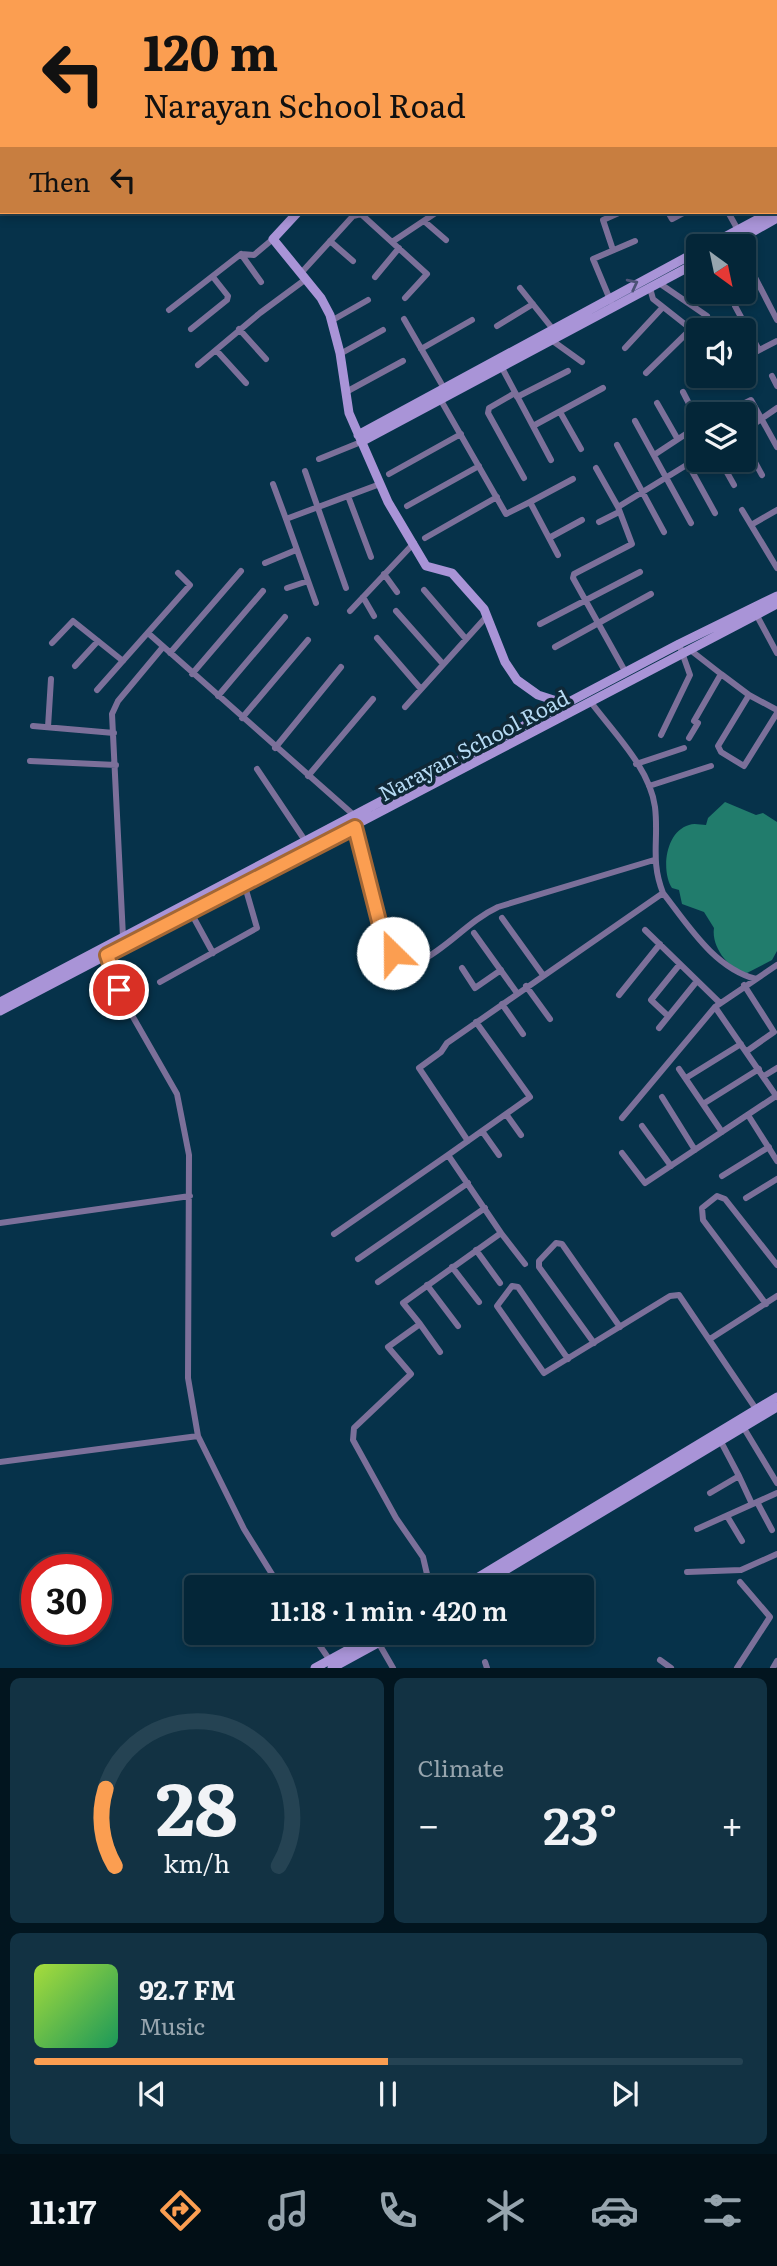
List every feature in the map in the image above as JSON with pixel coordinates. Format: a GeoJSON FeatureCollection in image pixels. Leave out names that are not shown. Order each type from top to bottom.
{"type":"FeatureCollection","features":[{"type":"Feature","properties":{"kind":"street"},"geometry":{"type":"LineString","coordinates":[[169,310],[241,254],[254,254],[273,239],[296,214]]}},
{"type":"Feature","properties":{"kind":"street"},"geometry":{"type":"LineString","coordinates":[[198,365],[304,275],[330,241],[353,216],[360,214]]}},
{"type":"Feature","properties":{"kind":"street"},"geometry":{"type":"LineString","coordinates":[[364,214],[427,274],[405,298]]}},
{"type":"Feature","properties":{"kind":"street"},"geometry":{"type":"LineString","coordinates":[[393,242],[434,214]]}},
{"type":"Feature","properties":{"kind":"street"},"geometry":{"type":"LineString","coordinates":[[612,250],[603,221],[617,214]]}},
{"type":"Feature","properties":{"kind":"street"},"geometry":{"type":"LineString","coordinates":[[729,214],[738,234]]}},
{"type":"Feature","properties":{"kind":"street"},"geometry":{"type":"LineString","coordinates":[[730,234],[775,215]]}},
{"type":"Feature","properties":{"kind":"street"},"geometry":{"type":"LineString","coordinates":[[751,234],[775,215]]}},
{"type":"Feature","properties":{"kind":"street"},"geometry":{"type":"LineString","coordinates":[[424,221],[446,240]]}},
{"type":"Feature","properties":{"kind":"street"},"geometry":{"type":"LineString","coordinates":[[273,239],[321,298],[340,354],[349,413],[401,528],[414,543],[426,566],[454,575],[487,616],[505,662],[517,680],[538,695],[569,705]]}},
{"type":"Feature","properties":{"kind":"street"},"geometry":{"type":"LineString","coordinates":[[330,241],[353,261]]}},
{"type":"Feature","properties":{"kind":"street"},"geometry":{"type":"LineString","coordinates":[[611,301],[593,259],[635,241]]}},
{"type":"Feature","properties":{"kind":"street"},"geometry":{"type":"LineString","coordinates":[[375,277],[399,248]]}},
{"type":"Feature","properties":{"kind":"street"},"geometry":{"type":"LineString","coordinates":[[241,254],[261,282]]}},
{"type":"Feature","properties":{"kind":"street"},"geometry":{"type":"LineString","coordinates":[[499,362],[549,339],[686,258]]}},
{"type":"Feature","properties":{"kind":"street"},"geometry":{"type":"LineString","coordinates":[[319,460],[499,362],[552,328],[611,301],[654,286],[686,268]]}},
{"type":"Feature","properties":{"kind":"street"},"geometry":{"type":"LineString","coordinates":[[191,329],[227,300],[228,296],[214,277]]}},
{"type":"Feature","properties":{"kind":"street"},"geometry":{"type":"LineString","coordinates":[[756,278],[776,314]]}},
{"type":"Feature","properties":{"kind":"street"},"geometry":{"type":"LineString","coordinates":[[646,373],[691,329],[651,297],[654,286]]}},
{"type":"Feature","properties":{"kind":"street"},"geometry":{"type":"LineString","coordinates":[[654,286],[707,316]]}},
{"type":"Feature","properties":{"kind":"street"},"geometry":{"type":"LineString","coordinates":[[520,288],[552,328]]}},
{"type":"Feature","properties":{"kind":"street"},"geometry":{"type":"LineString","coordinates":[[331,321],[368,300]]}},
{"type":"Feature","properties":{"kind":"street"},"geometry":{"type":"LineString","coordinates":[[497,326],[533,304]]}},
{"type":"Feature","properties":{"kind":"street"},"geometry":{"type":"LineString","coordinates":[[735,306],[759,349]]}},
{"type":"Feature","properties":{"kind":"street"},"geometry":{"type":"LineString","coordinates":[[625,348],[663,307]]}},
{"type":"Feature","properties":{"kind":"street"},"geometry":{"type":"LineString","coordinates":[[404,319],[461,434],[506,514],[573,479]]}},
{"type":"Feature","properties":{"kind":"street"},"geometry":{"type":"LineString","coordinates":[[421,349],[472,320]]}},
{"type":"Feature","properties":{"kind":"street"},"geometry":{"type":"LineString","coordinates":[[239,329],[267,359]]}},
{"type":"Feature","properties":{"kind":"street"},"geometry":{"type":"LineString","coordinates":[[340,354],[383,330]]}},
{"type":"Feature","properties":{"kind":"street"},"geometry":{"type":"LineString","coordinates":[[549,339],[582,362]]}},
{"type":"Feature","properties":{"kind":"street"},"geometry":{"type":"LineString","coordinates":[[756,351],[777,341]]}},
{"type":"Feature","properties":{"kind":"street"},"geometry":{"type":"LineString","coordinates":[[216,350],[246,383]]}},
{"type":"Feature","properties":{"kind":"street"},"geometry":{"type":"LineString","coordinates":[[346,391],[403,361]]}},
{"type":"Feature","properties":{"kind":"street"},"geometry":{"type":"LineString","coordinates":[[499,362],[551,460]]}},
{"type":"Feature","properties":{"kind":"street"},"geometry":{"type":"LineString","coordinates":[[524,478],[488,413],[488,408],[568,371]]}},
{"type":"Feature","properties":{"kind":"street"},"geometry":{"type":"LineString","coordinates":[[772,376],[777,386]]}},
{"type":"Feature","properties":{"kind":"street"},"geometry":{"type":"LineString","coordinates":[[533,426],[603,388]]}},
{"type":"Feature","properties":{"kind":"street"},"geometry":{"type":"LineString","coordinates":[[683,392],[688,402]]}},
{"type":"Feature","properties":{"kind":"street"},"geometry":{"type":"LineString","coordinates":[[657,403],[677,438]]}},
{"type":"Feature","properties":{"kind":"street"},"geometry":{"type":"LineString","coordinates":[[756,422],[777,408]]}},
{"type":"Feature","properties":{"kind":"street"},"geometry":{"type":"LineString","coordinates":[[756,409],[777,447]]}},
{"type":"Feature","properties":{"kind":"street"},"geometry":{"type":"LineString","coordinates":[[560,412],[580,449]]}},
{"type":"Feature","properties":{"kind":"street"},"geometry":{"type":"LineString","coordinates":[[635,421],[691,523]]}},
{"type":"Feature","properties":{"kind":"street"},"geometry":{"type":"LineString","coordinates":[[653,455],[686,433]]}},
{"type":"Feature","properties":{"kind":"street"},"geometry":{"type":"LineString","coordinates":[[389,474],[461,434]]}},
{"type":"Feature","properties":{"kind":"street"},"geometry":{"type":"LineString","coordinates":[[617,445],[664,532]]}},
{"type":"Feature","properties":{"kind":"street"},"geometry":{"type":"LineString","coordinates":[[756,464],[762,475]]}},
{"type":"Feature","properties":{"kind":"street"},"geometry":{"type":"LineString","coordinates":[[599,522],[686,465]]}},
{"type":"Feature","properties":{"kind":"street"},"geometry":{"type":"LineString","coordinates":[[407,506],[479,466]]}},
{"type":"Feature","properties":{"kind":"street"},"geometry":{"type":"LineString","coordinates":[[596,468],[633,543],[574,574],[585,600],[626,674]]}},
{"type":"Feature","properties":{"kind":"street"},"geometry":{"type":"LineString","coordinates":[[305,471],[346,588]]}},
{"type":"Feature","properties":{"kind":"street"},"geometry":{"type":"LineString","coordinates":[[692,472],[715,513]]}},
{"type":"Feature","properties":{"kind":"street"},"geometry":{"type":"LineString","coordinates":[[727,472],[734,485]]}},
{"type":"Feature","properties":{"kind":"street"},"geometry":{"type":"LineString","coordinates":[[273,484],[316,603]]}},
{"type":"Feature","properties":{"kind":"street"},"geometry":{"type":"LineString","coordinates":[[286,519],[380,484]]}},
{"type":"Feature","properties":{"kind":"street"},"geometry":{"type":"LineString","coordinates":[[348,496],[371,557]]}},
{"type":"Feature","properties":{"kind":"street"},"geometry":{"type":"LineString","coordinates":[[425,538],[497,498]]}},
{"type":"Feature","properties":{"kind":"street"},"geometry":{"type":"LineString","coordinates":[[530,502],[558,555]]}},
{"type":"Feature","properties":{"kind":"street"},"geometry":{"type":"LineString","coordinates":[[743,510],[777,568]]}},
{"type":"Feature","properties":{"kind":"street"},"geometry":{"type":"LineString","coordinates":[[751,525],[777,510]]}},
{"type":"Feature","properties":{"kind":"street"},"geometry":{"type":"LineString","coordinates":[[549,538],[582,520]]}},
{"type":"Feature","properties":{"kind":"street"},"geometry":{"type":"LineString","coordinates":[[349,611],[414,543]]}},
{"type":"Feature","properties":{"kind":"street"},"geometry":{"type":"LineString","coordinates":[[265,563],[296,550]]}},
{"type":"Feature","properties":{"kind":"street"},"geometry":{"type":"LineString","coordinates":[[769,555],[777,550]]}},
{"type":"Feature","properties":{"kind":"street"},"geometry":{"type":"LineString","coordinates":[[170,653],[241,570]]}},
{"type":"Feature","properties":{"kind":"street"},"geometry":{"type":"LineString","coordinates":[[540,624],[640,572]]}},
{"type":"Feature","properties":{"kind":"street"},"geometry":{"type":"LineString","coordinates":[[97,690],[190,585],[178,573]]}},
{"type":"Feature","properties":{"kind":"street"},"geometry":{"type":"LineString","coordinates":[[384,574],[397,592]]}},
{"type":"Feature","properties":{"kind":"street"},"geometry":{"type":"LineString","coordinates":[[287,588],[308,581]]}},
{"type":"Feature","properties":{"kind":"street"},"geometry":{"type":"LineString","coordinates":[[424,590],[466,639]]}},
{"type":"Feature","properties":{"kind":"street"},"geometry":{"type":"LineString","coordinates":[[192,674],[263,591]]}},
{"type":"Feature","properties":{"kind":"street"},"geometry":{"type":"LineString","coordinates":[[555,647],[651,594]]}},
{"type":"Feature","properties":{"kind":"street"},"geometry":{"type":"LineString","coordinates":[[0,1002],[306,842],[357,823],[569,705],[589,698],[626,674],[683,648],[777,596]]}},
{"type":"Feature","properties":{"kind":"street"},"geometry":{"type":"LineString","coordinates":[[363,597],[374,616]]}},
{"type":"Feature","properties":{"kind":"street","name":"Narayan School Road"},"geometry":{"type":"LineString","coordinates":[[0,1011],[683,648],[777,604]]}},
{"type":"Feature","properties":{"kind":"street"},"geometry":{"type":"LineString","coordinates":[[396,611],[443,664]]}},
{"type":"Feature","properties":{"kind":"street"},"geometry":{"type":"LineString","coordinates":[[756,614],[777,653]]}},
{"type":"Feature","properties":{"kind":"street"},"geometry":{"type":"LineString","coordinates":[[405,707],[487,616]]}},
{"type":"Feature","properties":{"kind":"street"},"geometry":{"type":"LineString","coordinates":[[218,696],[285,617]]}},
{"type":"Feature","properties":{"kind":"street"},"geometry":{"type":"LineString","coordinates":[[52,643],[73,621],[123,661]]}},
{"type":"Feature","properties":{"kind":"street"},"geometry":{"type":"LineString","coordinates":[[148,633],[357,823],[369,886],[389,948],[396,955],[419,962],[457,937],[476,919],[498,907],[654,860]]}},
{"type":"Feature","properties":{"kind":"street"},"geometry":{"type":"LineString","coordinates":[[377,638],[421,689]]}},
{"type":"Feature","properties":{"kind":"street"},"geometry":{"type":"LineString","coordinates":[[242,718],[309,640]]}},
{"type":"Feature","properties":{"kind":"street"},"geometry":{"type":"LineString","coordinates":[[75,666],[98,641]]}},
{"type":"Feature","properties":{"kind":"street"},"geometry":{"type":"LineString","coordinates":[[123,937],[114,708],[163,648]]}},
{"type":"Feature","properties":{"kind":"street"},"geometry":{"type":"LineString","coordinates":[[683,648],[777,712],[744,766],[721,752],[718,747],[749,695]]}},
{"type":"Feature","properties":{"kind":"street"},"geometry":{"type":"LineString","coordinates":[[661,735],[690,675],[683,648]]}},
{"type":"Feature","properties":{"kind":"street"},"geometry":{"type":"LineString","coordinates":[[275,748],[341,667]]}},
{"type":"Feature","properties":{"kind":"street"},"geometry":{"type":"LineString","coordinates":[[689,738],[698,723],[694,721],[721,674]]}},
{"type":"Feature","properties":{"kind":"street"},"geometry":{"type":"LineString","coordinates":[[48,727],[51,679]]}},
{"type":"Feature","properties":{"kind":"street"},"geometry":{"type":"LineString","coordinates":[[589,698],[649,786],[655,805],[657,832],[654,860],[663,893],[721,961],[736,973],[756,979]]}},
{"type":"Feature","properties":{"kind":"street"},"geometry":{"type":"LineString","coordinates":[[308,776],[373,699]]}},
{"type":"Feature","properties":{"kind":"street"},"geometry":{"type":"LineString","coordinates":[[33,726],[114,733]]}},
{"type":"Feature","properties":{"kind":"street"},"geometry":{"type":"LineString","coordinates":[[636,764],[684,748]]}},
{"type":"Feature","properties":{"kind":"street"},"geometry":{"type":"LineString","coordinates":[[30,761],[116,765]]}},
{"type":"Feature","properties":{"kind":"street"},"geometry":{"type":"LineString","coordinates":[[649,786],[711,766]]}},
{"type":"Feature","properties":{"kind":"street"},"geometry":{"type":"LineString","coordinates":[[257,769],[306,842]]}},
{"type":"Feature","properties":{"kind":"street"},"geometry":{"type":"LineString","coordinates":[[160,982],[259,926],[244,883]]}},
{"type":"Feature","properties":{"kind":"street"},"geometry":{"type":"LineString","coordinates":[[468,1141],[418,1069],[526,986],[663,893]]}},
{"type":"Feature","properties":{"kind":"street"},"geometry":{"type":"LineString","coordinates":[[190,911],[213,953]]}},
{"type":"Feature","properties":{"kind":"street"},"geometry":{"type":"LineString","coordinates":[[502,918],[543,975]]}},
{"type":"Feature","properties":{"kind":"street"},"geometry":{"type":"LineString","coordinates":[[622,1153],[645,1183],[777,1097],[718,1005],[645,930]]}},
{"type":"Feature","properties":{"kind":"street"},"geometry":{"type":"LineString","coordinates":[[474,933],[517,993]]}},
{"type":"Feature","properties":{"kind":"street"},"geometry":{"type":"LineString","coordinates":[[619,995],[660,944]]}},
{"type":"Feature","properties":{"kind":"street"},"geometry":{"type":"LineString","coordinates":[[107,955],[121,996],[177,1094],[190,1163],[188,1378],[198,1436],[244,1530],[272,1575]]}},
{"type":"Feature","properties":{"kind":"street"},"geometry":{"type":"LineString","coordinates":[[668,1016],[651,1000],[680,964]]}},
{"type":"Feature","properties":{"kind":"street"},"geometry":{"type":"LineString","coordinates":[[622,1118],[718,1005],[777,965]]}},
{"type":"Feature","properties":{"kind":"street"},"geometry":{"type":"LineString","coordinates":[[462,968],[475,988],[501,970]]}},
{"type":"Feature","properties":{"kind":"street"},"geometry":{"type":"LineString","coordinates":[[659,1028],[697,981]]}},
{"type":"Feature","properties":{"kind":"street"},"geometry":{"type":"LineString","coordinates":[[744,985],[775,1032],[747,1051]]}},
{"type":"Feature","properties":{"kind":"street"},"geometry":{"type":"LineString","coordinates":[[526,986],[550,1019]]}},
{"type":"Feature","properties":{"kind":"street"},"geometry":{"type":"LineString","coordinates":[[502,1004],[523,1034]]}},
{"type":"Feature","properties":{"kind":"street"},"geometry":{"type":"LineString","coordinates":[[334,1234],[530,1097],[476,1022]]}},
{"type":"Feature","properties":{"kind":"street"},"geometry":{"type":"LineString","coordinates":[[686,1078],[741,1044]]}},
{"type":"Feature","properties":{"kind":"street"},"geometry":{"type":"LineString","coordinates":[[764,1076],[777,1068]]}},
{"type":"Feature","properties":{"kind":"street"},"geometry":{"type":"LineString","coordinates":[[679,1069],[722,1132]]}},
{"type":"Feature","properties":{"kind":"street"},"geometry":{"type":"LineString","coordinates":[[703,1104],[759,1069]]}},
{"type":"Feature","properties":{"kind":"street"},"geometry":{"type":"LineString","coordinates":[[662,1097],[695,1150]]}},
{"type":"Feature","properties":{"kind":"street"},"geometry":{"type":"LineString","coordinates":[[506,1114],[521,1135]]}},
{"type":"Feature","properties":{"kind":"street"},"geometry":{"type":"LineString","coordinates":[[748,1115],[777,1161]]}},
{"type":"Feature","properties":{"kind":"street"},"geometry":{"type":"LineString","coordinates":[[642,1126],[671,1166]]}},
{"type":"Feature","properties":{"kind":"street"},"geometry":{"type":"LineString","coordinates":[[482,1131],[499,1155]]}},
{"type":"Feature","properties":{"kind":"street"},"geometry":{"type":"LineString","coordinates":[[722,1177],[769,1147]]}},
{"type":"Feature","properties":{"kind":"street"},"geometry":{"type":"LineString","coordinates":[[448,1155],[524,1264]]}},
{"type":"Feature","properties":{"kind":"street"},"geometry":{"type":"LineString","coordinates":[[746,1198],[777,1179]]}},
{"type":"Feature","properties":{"kind":"street"},"geometry":{"type":"LineString","coordinates":[[358,1259],[468,1183]]}},
{"type":"Feature","properties":{"kind":"street"},"geometry":{"type":"LineString","coordinates":[[0,1223],[190,1196]]}},
{"type":"Feature","properties":{"kind":"street"},"geometry":{"type":"LineString","coordinates":[[765,1304],[703,1220],[702,1208],[717,1196],[725,1199],[777,1265]]}},
{"type":"Feature","properties":{"kind":"street"},"geometry":{"type":"LineString","coordinates":[[378,1282],[485,1208]]}},
{"type":"Feature","properties":{"kind":"street"},"geometry":{"type":"LineString","coordinates":[[440,1352],[403,1303],[501,1233]]}},
{"type":"Feature","properties":{"kind":"street"},"geometry":{"type":"LineString","coordinates":[[594,1343],[539,1266],[539,1261],[556,1243],[562,1244],[620,1327]]}},
{"type":"Feature","properties":{"kind":"street"},"geometry":{"type":"LineString","coordinates":[[476,1250],[500,1283]]}},
{"type":"Feature","properties":{"kind":"street"},"geometry":{"type":"LineString","coordinates":[[452,1267],[479,1302]]}},
{"type":"Feature","properties":{"kind":"street"},"geometry":{"type":"LineString","coordinates":[[427,1285],[458,1326]]}},
{"type":"Feature","properties":{"kind":"street"},"geometry":{"type":"LineString","coordinates":[[568,1359],[517,1287],[512,1286],[496,1306],[541,1371],[546,1372],[568,1359],[620,1327],[676,1294],[682,1298],[756,1409]]}},
{"type":"Feature","properties":{"kind":"street"},"geometry":{"type":"LineString","coordinates":[[710,1339],[777,1296]]}},
{"type":"Feature","properties":{"kind":"street"},"geometry":{"type":"LineString","coordinates":[[420,1324],[388,1347],[411,1374],[354,1428],[353,1440],[396,1518],[423,1557],[427,1575]]}},
{"type":"Feature","properties":{"kind":"street"},"geometry":{"type":"LineString","coordinates":[[497,1575],[720,1440],[756,1409],[777,1397]]}},
{"type":"Feature","properties":{"kind":"street"},"geometry":{"type":"LineString","coordinates":[[482,1575],[741,1423],[777,1407]]}},
{"type":"Feature","properties":{"kind":"street"},"geometry":{"type":"LineString","coordinates":[[741,1423],[777,1483]]}},
{"type":"Feature","properties":{"kind":"street"},"geometry":{"type":"LineString","coordinates":[[0,1462],[198,1436]]}},
{"type":"Feature","properties":{"kind":"street"},"geometry":{"type":"LineString","coordinates":[[720,1440],[772,1530]]}},
{"type":"Feature","properties":{"kind":"street"},"geometry":{"type":"LineString","coordinates":[[710,1493],[739,1476]]}},
{"type":"Feature","properties":{"kind":"street"},"geometry":{"type":"LineString","coordinates":[[698,1529],[777,1493]]}},
{"type":"Feature","properties":{"kind":"street"},"geometry":{"type":"LineString","coordinates":[[727,1516],[742,1541]]}},
{"type":"Feature","properties":{"kind":"street"},"geometry":{"type":"LineString","coordinates":[[687,1573],[741,1570],[777,1554]]}},
{"type":"Feature","properties":{"kind":"street"},"geometry":{"type":"LineString","coordinates":[[737,1668],[770,1617],[740,1582]]}},
{"type":"Feature","properties":{"kind":"street"},"geometry":{"type":"LineString","coordinates":[[319,1645],[331,1664]]}},
{"type":"Feature","properties":{"kind":"street"},"geometry":{"type":"LineString","coordinates":[[315,1668],[331,1664],[363,1645]]}},
{"type":"Feature","properties":{"kind":"street"},"geometry":{"type":"LineString","coordinates":[[381,1645],[393,1668]]}},
{"type":"Feature","properties":{"kind":"street"},"geometry":{"type":"LineString","coordinates":[[660,1660],[671,1668]]}},
{"type":"Feature","properties":{"kind":"street"},"geometry":{"type":"LineString","coordinates":[[773,1668],[777,1661]]}},
{"type":"Feature","properties":{"kind":"shaded area"},"geometry":{"type":"Polygon","coordinates":[[[725,802],[756,815],[763,813],[777,822],[777,951],[772,960],[747,973],[734,967],[723,957],[715,943],[714,928],[704,912],[682,904],[679,890],[672,888],[667,872],[667,853],[675,835],[689,825],[706,825],[708,818],[725,802]]]}},
{"type":"Feature","properties":{"kind":"route"},"geometry":{"type":"LineString","coordinates":[[119,990],[107,955],[355,827],[382,933],[393,953]]}}]}
